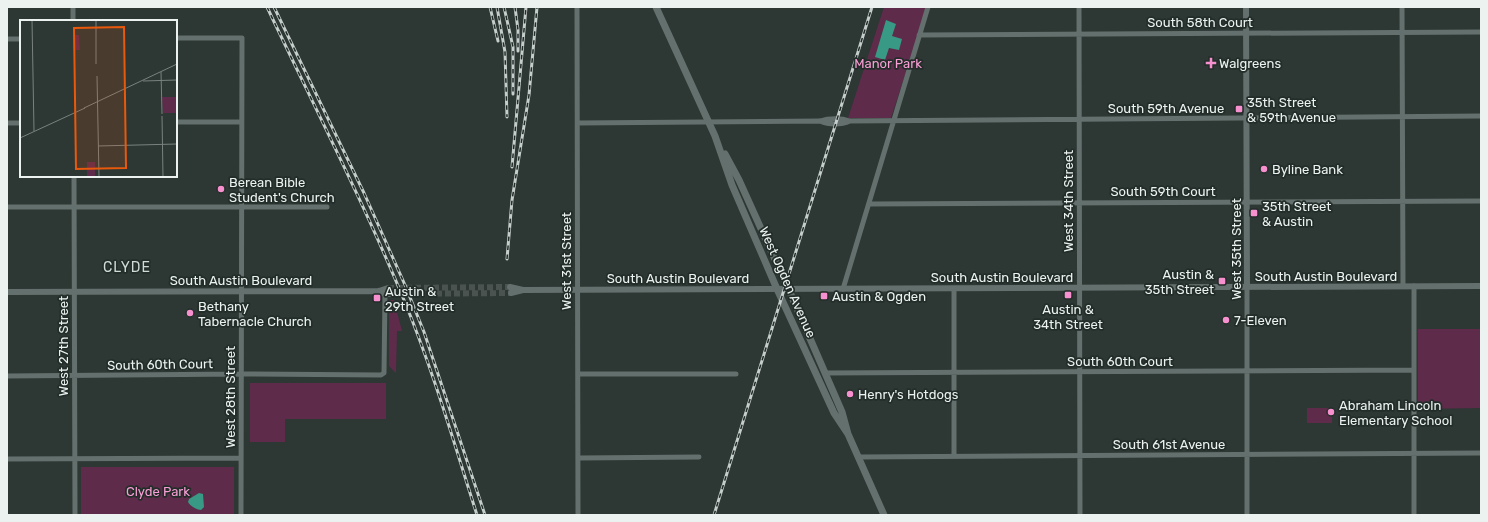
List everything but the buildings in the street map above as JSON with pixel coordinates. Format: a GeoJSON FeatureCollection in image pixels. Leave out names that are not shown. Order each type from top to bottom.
{"type":"FeatureCollection","features":[{"type":"Feature","properties":{"kind":"main road","name":"West Ogden Avenue"},"geometry":{"type":"LineString","coordinates":[[656,7],[708,122],[739,180],[788,289],[842,412],[848,434],[884,515]]}},
{"type":"Feature","properties":{"kind":"main road","name":"West Ogden Avenue"},"geometry":{"type":"LineString","coordinates":[[715,136],[732,185],[777,289],[834,414],[848,434]]}},
{"type":"Feature","properties":{"kind":"street"},"geometry":{"type":"LineString","coordinates":[[73,7],[73,20]]}},
{"type":"Feature","properties":{"kind":"street","name":"West 31st Street"},"geometry":{"type":"LineString","coordinates":[[577,7],[578,515]]}},
{"type":"Feature","properties":{"kind":"street"},"geometry":{"type":"LineString","coordinates":[[843,289],[928,7]]}},
{"type":"Feature","properties":{"kind":"street","name":"West 34th Street"},"geometry":{"type":"LineString","coordinates":[[1079,7],[1080,515]]}},
{"type":"Feature","properties":{"kind":"street","name":"West 35th Street"},"geometry":{"type":"LineString","coordinates":[[1246,7],[1247,515]]}},
{"type":"Feature","properties":{"kind":"street"},"geometry":{"type":"LineString","coordinates":[[1402,7],[1403,286]]}},
{"type":"Feature","properties":{"kind":"street","name":"South 58th Court"},"geometry":{"type":"LineString","coordinates":[[919,35],[1481,32]]}},
{"type":"Feature","properties":{"kind":"street","name":"West 28th Street"},"geometry":{"type":"LineString","coordinates":[[177,38],[242,38],[241,515]]}},
{"type":"Feature","properties":{"kind":"street"},"geometry":{"type":"LineString","coordinates":[[7,39],[20,39]]}},
{"type":"Feature","properties":{"kind":"street","name":"South 59th Avenue"},"geometry":{"type":"LineString","coordinates":[[578,123],[820,121],[826,124],[844,124],[850,121],[1481,116]]}},
{"type":"Feature","properties":{"kind":"street"},"geometry":{"type":"LineString","coordinates":[[177,122],[241,122]]}},
{"type":"Feature","properties":{"kind":"street"},"geometry":{"type":"LineString","coordinates":[[7,123],[20,123]]}},
{"type":"Feature","properties":{"kind":"street","name":"West 27th Street"},"geometry":{"type":"LineString","coordinates":[[74,177],[75,515]]}},
{"type":"Feature","properties":{"kind":"street","name":"South 59th Court"},"geometry":{"type":"LineString","coordinates":[[869,204],[1481,201]]}},
{"type":"Feature","properties":{"kind":"street"},"geometry":{"type":"LineString","coordinates":[[7,207],[327,207]]}},
{"type":"Feature","properties":{"kind":"street"},"geometry":{"type":"LineString","coordinates":[[1414,286],[1414,515]]}},
{"type":"Feature","properties":{"kind":"street","name":"South Austin Boulevard"},"geometry":{"type":"LineString","coordinates":[[511,290],[1481,286]]}},
{"type":"Feature","properties":{"kind":"street"},"geometry":{"type":"LineString","coordinates":[[954,289],[954,456]]}},
{"type":"Feature","properties":{"kind":"street","name":"South Austin Boulevard"},"geometry":{"type":"LineString","coordinates":[[7,292],[388,292]]}},
{"type":"Feature","properties":{"kind":"street","name":"South 60th Court"},"geometry":{"type":"LineString","coordinates":[[7,376],[241,374],[381,375],[384,373],[388,292]]}},
{"type":"Feature","properties":{"kind":"street","name":"South 60th Court"},"geometry":{"type":"LineString","coordinates":[[825,373],[1414,370]]}},
{"type":"Feature","properties":{"kind":"street"},"geometry":{"type":"LineString","coordinates":[[578,374],[736,374]]}},
{"type":"Feature","properties":{"kind":"street","name":"South 61st Avenue"},"geometry":{"type":"LineString","coordinates":[[858,457],[1481,453]]}},
{"type":"Feature","properties":{"kind":"street"},"geometry":{"type":"LineString","coordinates":[[7,459],[242,458]]}},
{"type":"Feature","properties":{"kind":"street"},"geometry":{"type":"LineString","coordinates":[[578,458],[699,458]]}},
{"type":"Feature","properties":{"kind":"green space","name":"Manor Park"},"geometry":{"type":"Polygon","coordinates":[[[884,7],[927,7],[891,118],[848,118],[884,7]]]}},
{"type":"Feature","properties":{"kind":"green space"},"geometry":{"type":"Polygon","coordinates":[[[389,300],[394,300],[402,331],[397,331],[396,373],[389,366],[389,300]]]}},
{"type":"Feature","properties":{"kind":"green space"},"geometry":{"type":"Polygon","coordinates":[[[1418,329],[1481,329],[1481,408],[1418,409],[1418,329]]]}},
{"type":"Feature","properties":{"kind":"green space"},"geometry":{"type":"Polygon","coordinates":[[[250,383],[386,383],[386,419],[285,419],[285,442],[250,442],[250,383]]]}},
{"type":"Feature","properties":{"kind":"green space"},"geometry":{"type":"Polygon","coordinates":[[[1307,408],[1332,408],[1332,423],[1307,423],[1307,408]]]}},
{"type":"Feature","properties":{"kind":"green space","name":"Clyde Park"},"geometry":{"type":"Polygon","coordinates":[[[81,467],[234,467],[234,515],[81,515],[81,467]]]}},
{"type":"Feature","properties":{"kind":"shaded area"},"geometry":{"type":"Polygon","coordinates":[[[886,20],[896,24],[892,36],[902,39],[899,50],[889,48],[885,60],[875,57],[886,20]]]}},
{"type":"Feature","properties":{"kind":"shaded area"},"geometry":{"type":"Polygon","coordinates":[[[199,493],[203,494],[204,507],[201,510],[194,508],[188,502],[189,499],[199,493]]]}},
{"type":"Feature","properties":{"kind":"tunnel"},"geometry":{"type":"LineString","coordinates":[[388,288],[510,287]]}},
{"type":"Feature","properties":{"kind":"tunnel"},"geometry":{"type":"LineString","coordinates":[[391,294],[511,293]]}},
{"type":"Feature","properties":{"kind":"railway"},"geometry":{"type":"LineString","coordinates":[[267,7],[355,189],[415,326],[434,380],[477,515]]}},
{"type":"Feature","properties":{"kind":"railway"},"geometry":{"type":"LineString","coordinates":[[274,7],[364,193],[405,285],[424,332],[485,515]]}},
{"type":"Feature","properties":{"kind":"railway"},"geometry":{"type":"LineString","coordinates":[[490,7],[498,41]]}},
{"type":"Feature","properties":{"kind":"railway"},"geometry":{"type":"LineString","coordinates":[[497,7],[505,52],[507,117]]}},
{"type":"Feature","properties":{"kind":"railway"},"geometry":{"type":"LineString","coordinates":[[504,7],[513,47],[513,94]]}},
{"type":"Feature","properties":{"kind":"railway"},"geometry":{"type":"LineString","coordinates":[[515,7],[518,30],[518,51]]}},
{"type":"Feature","properties":{"kind":"railway"},"geometry":{"type":"LineString","coordinates":[[512,167],[526,7]]}},
{"type":"Feature","properties":{"kind":"railway"},"geometry":{"type":"LineString","coordinates":[[507,259],[512,200],[529,95],[537,7]]}},
{"type":"Feature","properties":{"kind":"railway"},"geometry":{"type":"LineString","coordinates":[[714,515],[872,7]]}},
{"type":"Feature","properties":{"kind":"place","name":"Walgreens"},"geometry":{"type":"Point","coordinates":[1211,63]}},
{"type":"Feature","properties":{"kind":"place","name":"35th Street & 59th Avenue"},"geometry":{"type":"Point","coordinates":[1239,109]}},
{"type":"Feature","properties":{"kind":"place","name":"Byline Bank"},"geometry":{"type":"Point","coordinates":[1264,169]}},
{"type":"Feature","properties":{"kind":"place","name":"Berean Bible Student's Church"},"geometry":{"type":"Point","coordinates":[221,189]}},
{"type":"Feature","properties":{"kind":"place","name":"35th Street & Austin"},"geometry":{"type":"Point","coordinates":[1254,213]}},
{"type":"Feature","properties":{"kind":"place","name":"Austin & 35th Street"},"geometry":{"type":"Point","coordinates":[1222,281]}},
{"type":"Feature","properties":{"kind":"place","name":"Austin & 34th Street"},"geometry":{"type":"Point","coordinates":[1068,295]}},
{"type":"Feature","properties":{"kind":"place","name":"Austin & Ogden"},"geometry":{"type":"Point","coordinates":[824,296]}},
{"type":"Feature","properties":{"kind":"place","name":"Austin & 29th Street"},"geometry":{"type":"Point","coordinates":[377,298]}},
{"type":"Feature","properties":{"kind":"place","name":"Bethany Tabernacle Church"},"geometry":{"type":"Point","coordinates":[190,313]}},
{"type":"Feature","properties":{"kind":"place","name":"7-Eleven"},"geometry":{"type":"Point","coordinates":[1226,320]}},
{"type":"Feature","properties":{"kind":"place","name":"Henry's Hotdogs"},"geometry":{"type":"Point","coordinates":[850,394]}},
{"type":"Feature","properties":{"kind":"place","name":"Abraham Lincoln Elementary School"},"geometry":{"type":"Point","coordinates":[1331,412]}},
{"type":"Feature","properties":{"kind":"district","name":"CLYDE"},"geometry":{"type":"Point","coordinates":[127,267]}}]}
